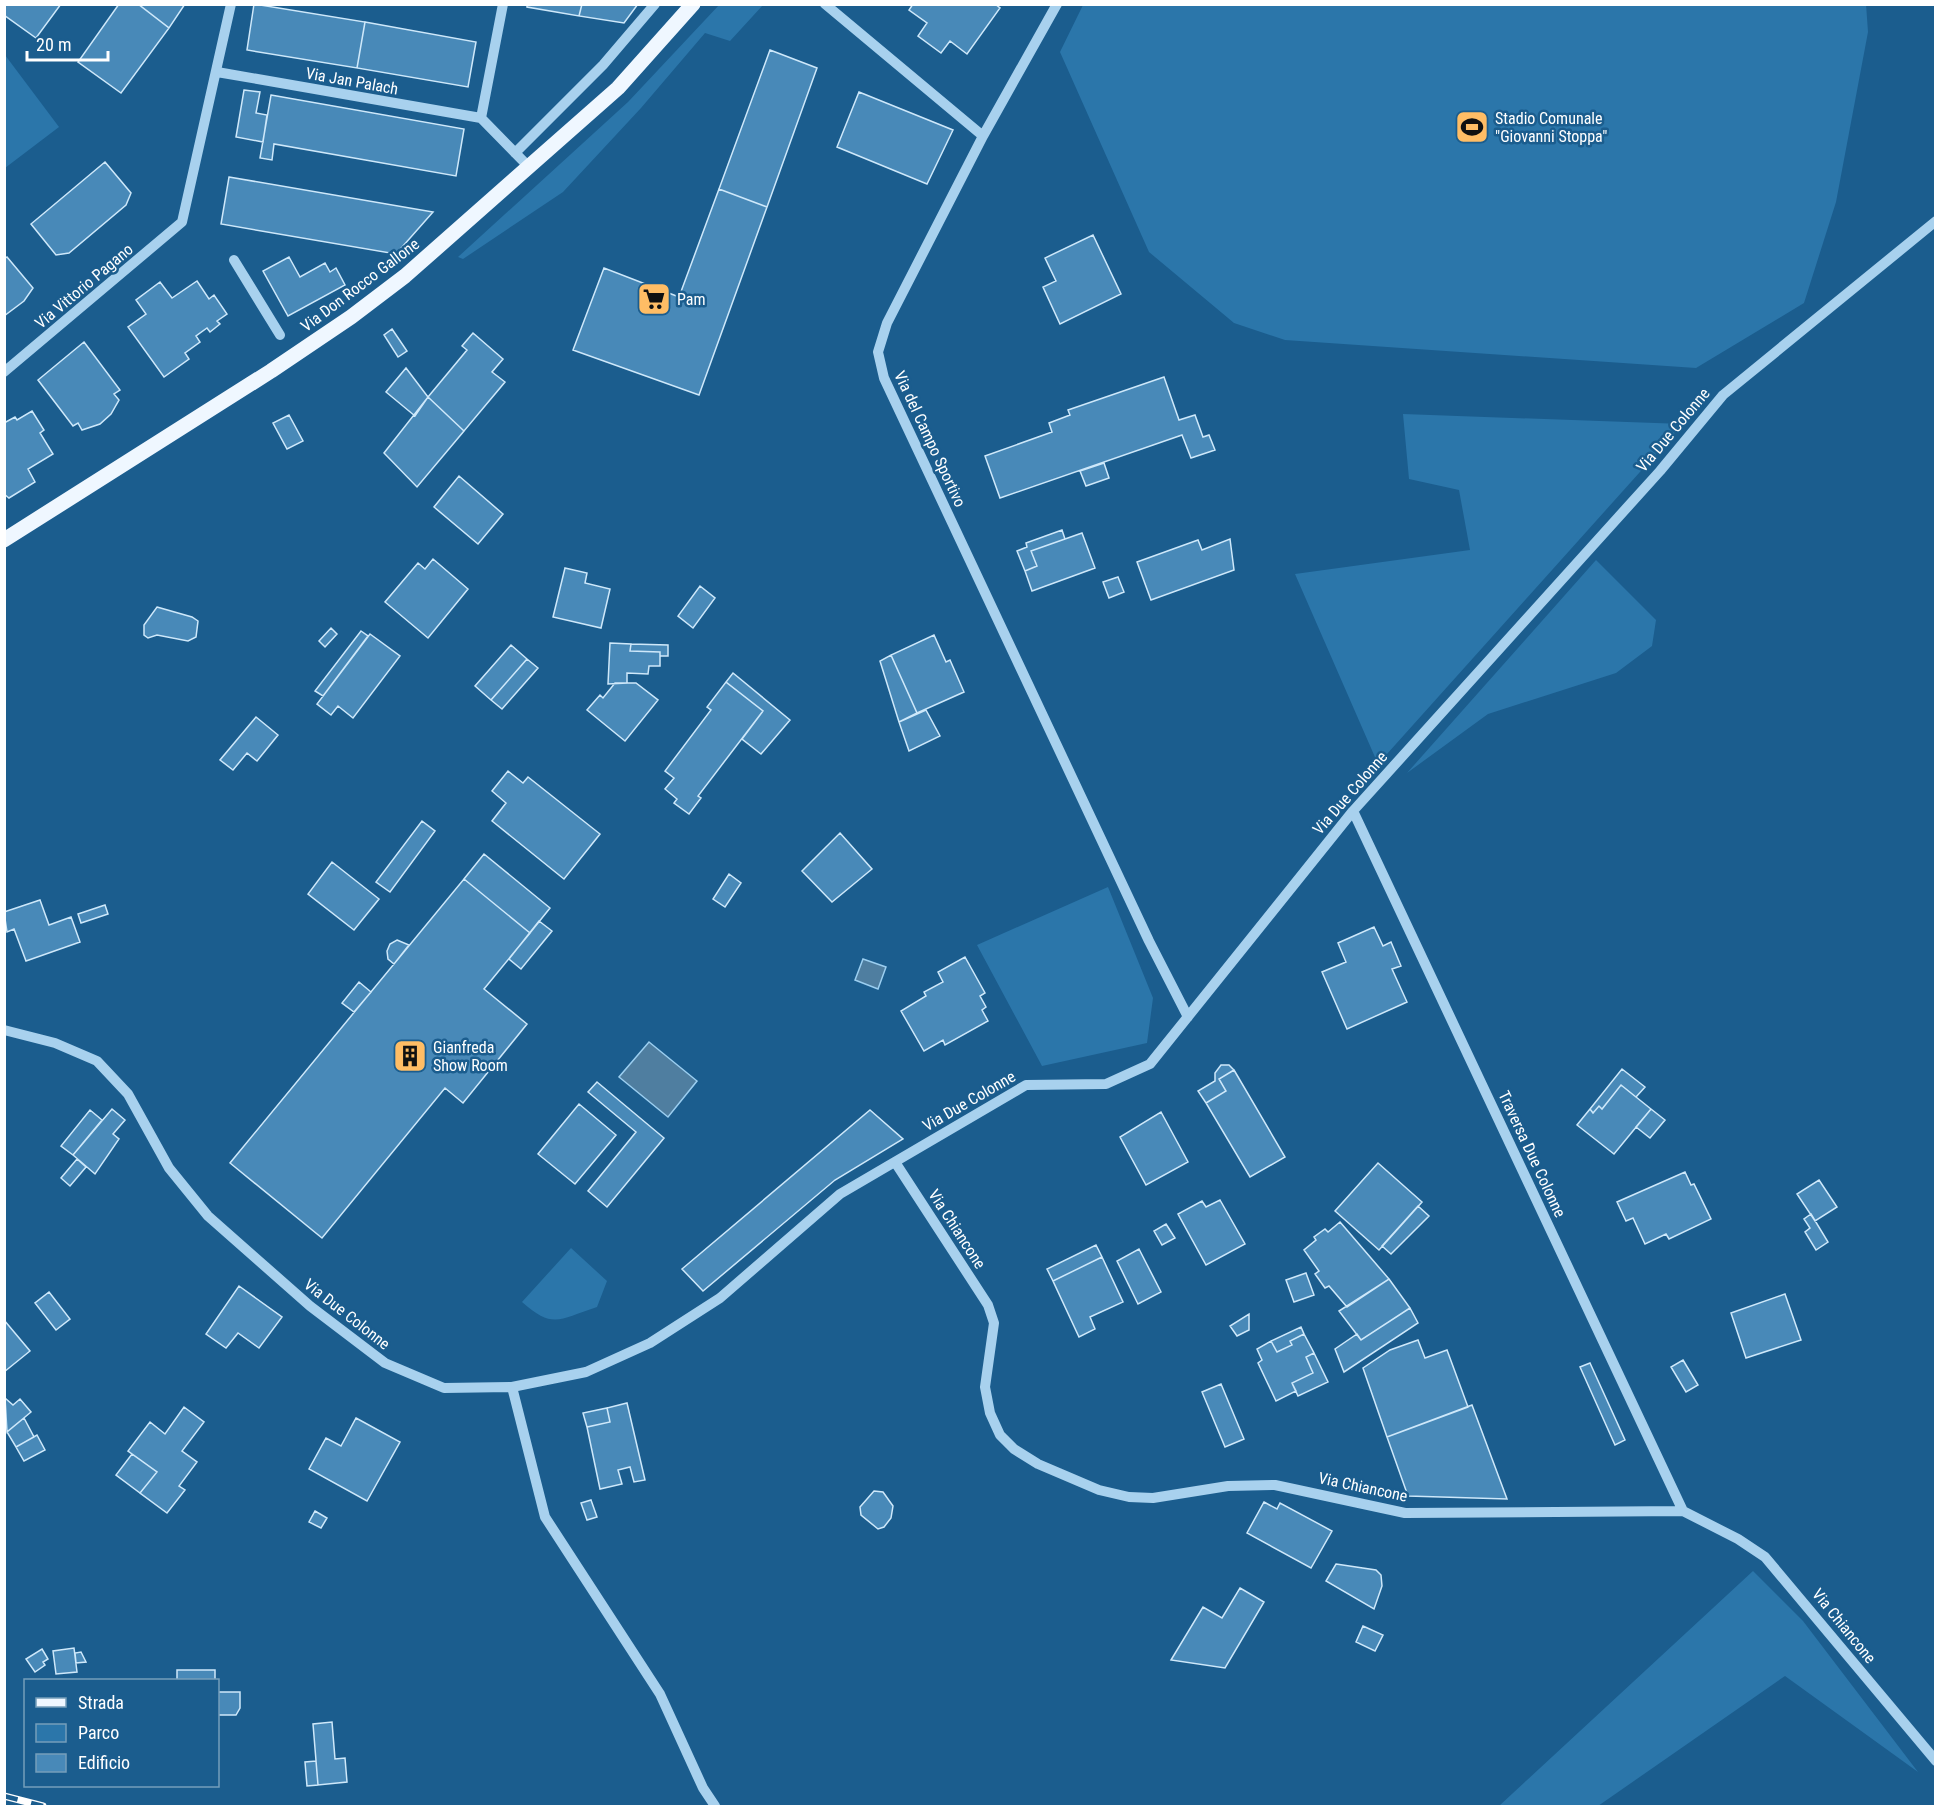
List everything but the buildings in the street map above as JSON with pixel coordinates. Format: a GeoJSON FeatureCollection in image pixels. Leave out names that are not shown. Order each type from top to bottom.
{"type":"FeatureCollection","features":[{"type":"Feature","properties":{"kind":"main road","name":"Via Don Rocco Gallone"},"geometry":{"type":"LineString","coordinates":[[4,540],[261,378],[351,317],[405,276],[618,88],[693,4]]}},
{"type":"Feature","properties":{"kind":"street"},"geometry":{"type":"LineString","coordinates":[[218,72],[231,4]]}},
{"type":"Feature","properties":{"kind":"street"},"geometry":{"type":"LineString","coordinates":[[503,4],[481,118],[530,168]]}},
{"type":"Feature","properties":{"kind":"street"},"geometry":{"type":"LineString","coordinates":[[515,153],[603,65],[655,4]]}},
{"type":"Feature","properties":{"kind":"street"},"geometry":{"type":"LineString","coordinates":[[825,4],[983,136]]}},
{"type":"Feature","properties":{"kind":"street","name":"Via del Campo Sportivo"},"geometry":{"type":"LineString","coordinates":[[1057,4],[983,136],[886,322],[878,352],[884,378],[1080,795],[1188,1017]]}},
{"type":"Feature","properties":{"kind":"street","name":"Via Jan Palach"},"geometry":{"type":"LineString","coordinates":[[218,72],[481,118]]}},
{"type":"Feature","properties":{"kind":"street","name":"Via Vittorio Pagano"},"geometry":{"type":"LineString","coordinates":[[4,372],[182,222],[218,72]]}},
{"type":"Feature","properties":{"kind":"street","name":"Via Due Colonne"},"geometry":{"type":"LineString","coordinates":[[4,1030],[55,1043],[97,1061],[128,1094],[169,1168],[208,1216],[310,1306],[385,1363],[444,1388],[512,1387],[586,1372],[650,1344],[720,1298],[840,1194],[1026,1085],[1106,1084],[1150,1064],[1353,810],[1659,471],[1723,394],[1935,221]]}},
{"type":"Feature","properties":{"kind":"street"},"geometry":{"type":"LineString","coordinates":[[234,260],[280,334]]}},
{"type":"Feature","properties":{"kind":"street","name":"Traversa Due Colonne"},"geometry":{"type":"LineString","coordinates":[[1353,810],[1683,1511]]}},
{"type":"Feature","properties":{"kind":"street","name":"Via Chiancone"},"geometry":{"type":"LineString","coordinates":[[895,1162],[988,1305],[994,1323],[985,1387],[990,1413],[1000,1435],[1014,1449],[1038,1464],[1099,1490],[1129,1497],[1153,1498],[1228,1486],[1275,1485],[1405,1513],[1683,1511],[1738,1539],[1765,1557],[1935,1761]]}},
{"type":"Feature","properties":{"kind":"street"},"geometry":{"type":"LineString","coordinates":[[512,1387],[545,1516],[660,1694],[703,1788],[715,1806]]}},
{"type":"Feature","properties":{"kind":"green space"},"geometry":{"type":"Polygon","coordinates":[[[720,4],[763,5],[730,41],[705,33],[641,108],[563,192],[463,259],[458,257],[628,102],[720,4]]]}},
{"type":"Feature","properties":{"kind":"green space","name":"Stadio Comunale \"Giovanni Stoppa\""},"geometry":{"type":"Polygon","coordinates":[[[1866,4],[1868,32],[1836,202],[1804,303],[1696,368],[1285,340],[1234,323],[1149,252],[1060,52],[1083,5],[1866,4]]]}},
{"type":"Feature","properties":{"kind":"green space"},"geometry":{"type":"Polygon","coordinates":[[[4,55],[59,127],[5,168],[4,55]]]}},
{"type":"Feature","properties":{"kind":"green space"},"geometry":{"type":"Polygon","coordinates":[[[1403,414],[1683,424],[1378,764],[1295,574],[1470,550],[1459,490],[1409,479],[1403,414]]]}},
{"type":"Feature","properties":{"kind":"green space"},"geometry":{"type":"Polygon","coordinates":[[[1596,560],[1656,620],[1652,646],[1616,673],[1488,714],[1407,773],[1596,560]]]}},
{"type":"Feature","properties":{"kind":"green space"},"geometry":{"type":"Polygon","coordinates":[[[1108,887],[1153,998],[1147,1043],[1042,1066],[977,945],[1108,887]]]}},
{"type":"Feature","properties":{"kind":"green space"},"geometry":{"type":"Polygon","coordinates":[[[571,1248],[607,1281],[597,1307],[565,1318],[550,1319],[533,1311],[522,1302],[571,1248]]]}},
{"type":"Feature","properties":{"kind":"green space"},"geometry":{"type":"Polygon","coordinates":[[[1753,1571],[1803,1621],[1918,1772],[1785,1676],[1598,1806],[1499,1806],[1753,1571]]]}},
{"type":"Feature","properties":{"kind":"shaded area"},"geometry":{"type":"Polygon","coordinates":[[[863,959],[886,967],[878,989],[855,980],[863,959]]]}},
{"type":"Feature","properties":{"kind":"shaded area"},"geometry":{"type":"Polygon","coordinates":[[[649,1042],[697,1081],[668,1117],[619,1077],[649,1042]]]}},
{"type":"Feature","properties":{"kind":"railway"},"geometry":{"type":"LineString","coordinates":[[4,1796],[43,1806]]}},
{"type":"Feature","properties":{"kind":"place","name":"Stadio Comunale \"Giovanni Stoppa\""},"geometry":{"type":"Point","coordinates":[1472,127]}},
{"type":"Feature","properties":{"kind":"place","name":"Pam"},"geometry":{"type":"Point","coordinates":[654,299]}},
{"type":"Feature","properties":{"kind":"place","name":"Gianfreda Show Room"},"geometry":{"type":"Point","coordinates":[410,1056]}}]}
